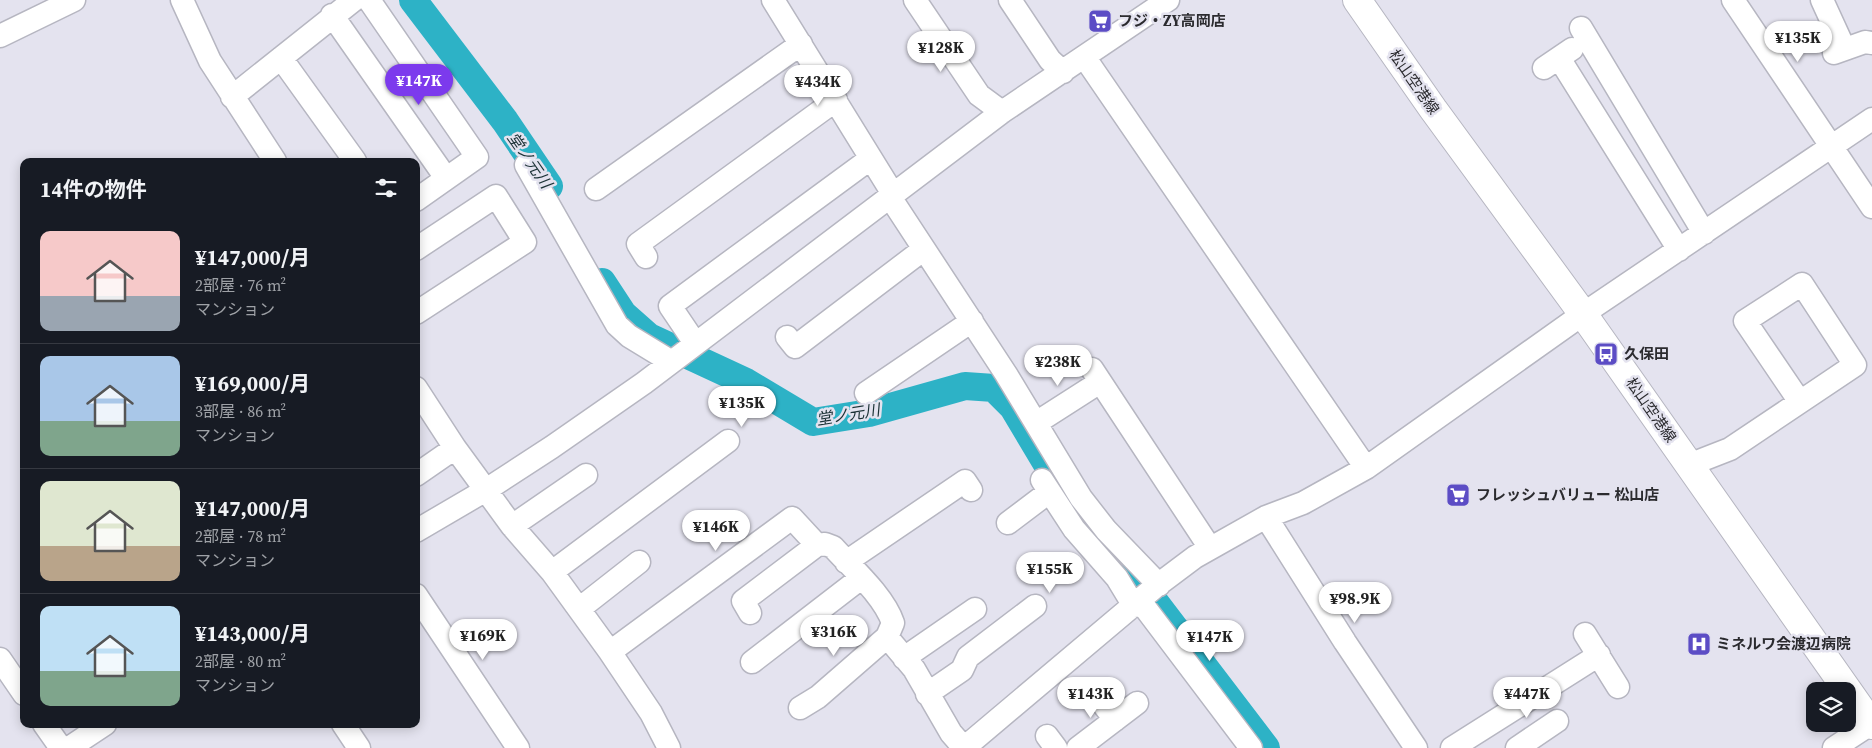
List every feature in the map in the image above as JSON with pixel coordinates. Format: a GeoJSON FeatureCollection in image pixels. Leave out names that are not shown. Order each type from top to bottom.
{"type":"FeatureCollection","features":[{"type":"Feature","properties":{"kind":"main road","name":"松山空港線"},"geometry":{"type":"LineString","coordinates":[[1357,0],[1433,110],[1583,314],[1872,724]]}},
{"type":"Feature","properties":{"kind":"street"},"geometry":{"type":"LineString","coordinates":[[0,36],[74,0]]}},
{"type":"Feature","properties":{"kind":"street"},"geometry":{"type":"LineString","coordinates":[[182,0],[210,61],[273,158]]}},
{"type":"Feature","properties":{"kind":"street"},"geometry":{"type":"LineString","coordinates":[[232,97],[332,15],[354,0]]}},
{"type":"Feature","properties":{"kind":"street"},"geometry":{"type":"LineString","coordinates":[[368,0],[477,157],[420,197]]}},
{"type":"Feature","properties":{"kind":"street"},"geometry":{"type":"LineString","coordinates":[[773,0],[836,100],[924,249],[972,321],[1093,514],[1251,748]]}},
{"type":"Feature","properties":{"kind":"street"},"geometry":{"type":"LineString","coordinates":[[915,0],[979,95],[1002,112]]}},
{"type":"Feature","properties":{"kind":"street"},"geometry":{"type":"LineString","coordinates":[[1010,0],[1050,60],[1063,72]]}},
{"type":"Feature","properties":{"kind":"street"},"geometry":{"type":"LineString","coordinates":[[420,529],[486,490],[552,447],[1002,112],[1168,0]]}},
{"type":"Feature","properties":{"kind":"street"},"geometry":{"type":"LineString","coordinates":[[1733,0],[1872,207]]}},
{"type":"Feature","properties":{"kind":"street"},"geometry":{"type":"LineString","coordinates":[[1831,8],[1839,51],[1865,42],[1872,43]]}},
{"type":"Feature","properties":{"kind":"street"},"geometry":{"type":"LineString","coordinates":[[332,15],[446,178]]}},
{"type":"Feature","properties":{"kind":"street"},"geometry":{"type":"LineString","coordinates":[[597,189],[672,145],[736,102],[801,44]]}},
{"type":"Feature","properties":{"kind":"street"},"geometry":{"type":"LineString","coordinates":[[1679,250],[1626,153],[1574,45],[1628,90],[1674,167],[1704,233]]}},
{"type":"Feature","properties":{"kind":"street"},"geometry":{"type":"LineString","coordinates":[[281,58],[353,158]]}},
{"type":"Feature","properties":{"kind":"street"},"geometry":{"type":"LineString","coordinates":[[1084,58],[1366,468]]}},
{"type":"Feature","properties":{"kind":"street"},"geometry":{"type":"LineString","coordinates":[[646,257],[638,244],[707,201],[780,151],[836,100]]}},
{"type":"Feature","properties":{"kind":"street"},"geometry":{"type":"LineString","coordinates":[[887,637],[904,658],[928,694],[950,733],[964,748],[1146,595],[1210,548],[1266,517],[1303,503],[1366,468],[1583,314],[1872,119]]}},
{"type":"Feature","properties":{"kind":"street"},"geometry":{"type":"LineString","coordinates":[[695,342],[670,306],[870,158]]}},
{"type":"Feature","properties":{"kind":"street"},"geometry":{"type":"LineString","coordinates":[[526,165],[618,325],[629,336],[670,361]]}},
{"type":"Feature","properties":{"kind":"street"},"geometry":{"type":"LineString","coordinates":[[420,246],[496,196],[525,242],[420,310]]}},
{"type":"Feature","properties":{"kind":"street"},"geometry":{"type":"LineString","coordinates":[[787,337],[795,347],[924,249]]}},
{"type":"Feature","properties":{"kind":"street"},"geometry":{"type":"LineString","coordinates":[[1689,465],[1730,449],[1800,402],[1855,365],[1802,284],[1745,321],[1800,402]]}},
{"type":"Feature","properties":{"kind":"street"},"geometry":{"type":"LineString","coordinates":[[866,393],[972,321]]}},
{"type":"Feature","properties":{"kind":"street"},"geometry":{"type":"LineString","coordinates":[[1036,423],[1096,376],[1210,548]]}},
{"type":"Feature","properties":{"kind":"street"},"geometry":{"type":"LineString","coordinates":[[420,394],[455,448],[512,526],[552,572],[610,652],[651,713],[669,748]]}},
{"type":"Feature","properties":{"kind":"street"},"geometry":{"type":"LineString","coordinates":[[552,572],[623,528],[670,475],[728,440]]}},
{"type":"Feature","properties":{"kind":"street"},"geometry":{"type":"LineString","coordinates":[[420,472],[455,448]]}},
{"type":"Feature","properties":{"kind":"street"},"geometry":{"type":"LineString","coordinates":[[512,526],[586,475]]}},
{"type":"Feature","properties":{"kind":"street"},"geometry":{"type":"LineString","coordinates":[[752,662],[854,570],[965,481],[971,490]]}},
{"type":"Feature","properties":{"kind":"street"},"geometry":{"type":"LineString","coordinates":[[1008,523],[1046,486],[1074,529],[1088,557],[1117,578],[1146,595]]}},
{"type":"Feature","properties":{"kind":"street"},"geometry":{"type":"LineString","coordinates":[[1266,517],[1345,642],[1416,748]]}},
{"type":"Feature","properties":{"kind":"street"},"geometry":{"type":"LineString","coordinates":[[610,652],[680,591],[792,518],[818,545]]}},
{"type":"Feature","properties":{"kind":"street"},"geometry":{"type":"LineString","coordinates":[[750,613],[743,602],[818,545],[825,544],[833,547],[891,616],[893,623],[887,637],[818,697],[800,708]]}},
{"type":"Feature","properties":{"kind":"street"},"geometry":{"type":"LineString","coordinates":[[579,608],[639,562]]}},
{"type":"Feature","properties":{"kind":"street"},"geometry":{"type":"LineString","coordinates":[[420,601],[518,748]]}},
{"type":"Feature","properties":{"kind":"street"},"geometry":{"type":"LineString","coordinates":[[928,694],[962,670],[968,657],[1035,606]]}},
{"type":"Feature","properties":{"kind":"street"},"geometry":{"type":"LineString","coordinates":[[904,658],[975,608]]}},
{"type":"Feature","properties":{"kind":"street"},"geometry":{"type":"LineString","coordinates":[[1585,634],[1618,687]]}},
{"type":"Feature","properties":{"kind":"street"},"geometry":{"type":"LineString","coordinates":[[1452,748],[1598,655]]}},
{"type":"Feature","properties":{"kind":"street"},"geometry":{"type":"LineString","coordinates":[[0,659],[20,688]]}},
{"type":"Feature","properties":{"kind":"street"},"geometry":{"type":"LineString","coordinates":[[1097,696],[1115,720]]}},
{"type":"Feature","properties":{"kind":"street"},"geometry":{"type":"LineString","coordinates":[[1078,748],[1136,704]]}},
{"type":"Feature","properties":{"kind":"street"},"geometry":{"type":"LineString","coordinates":[[1509,711],[1523,744],[1557,721]]}},
{"type":"Feature","properties":{"kind":"street"},"geometry":{"type":"LineString","coordinates":[[1834,748],[1872,724]]}},
{"type":"Feature","properties":{"kind":"street"},"geometry":{"type":"LineString","coordinates":[[47,728],[61,748]]}},
{"type":"Feature","properties":{"kind":"street"},"geometry":{"type":"LineString","coordinates":[[68,748],[99,728]]}},
{"type":"Feature","properties":{"kind":"street"},"geometry":{"type":"LineString","coordinates":[[346,728],[359,748]]}},
{"type":"Feature","properties":{"kind":"waterway","name":"堂ノ元川"},"geometry":{"type":"LineString","coordinates":[[413,0],[505,121],[549,186]]}},
{"type":"Feature","properties":{"kind":"waterway","name":"堂ノ元川"},"geometry":{"type":"LineString","coordinates":[[602,282],[623,314],[649,337],[746,382],[813,422],[869,413],[965,386],[994,388],[1013,407],[1072,506],[1141,584],[1266,748]]}},
{"type":"Feature","properties":{"kind":"place","name":"フジ・ZY高岡店"},"geometry":{"type":"Point","coordinates":[1100,21]}},
{"type":"Feature","properties":{"kind":"place","name":"久保田"},"geometry":{"type":"Point","coordinates":[1606,354]}},
{"type":"Feature","properties":{"kind":"place","name":"フレッシュバリュー 松山店"},"geometry":{"type":"Point","coordinates":[1458,495]}},
{"type":"Feature","properties":{"kind":"place","name":"ミネルワ会渡辺病院"},"geometry":{"type":"Point","coordinates":[1699,644]}}]}
